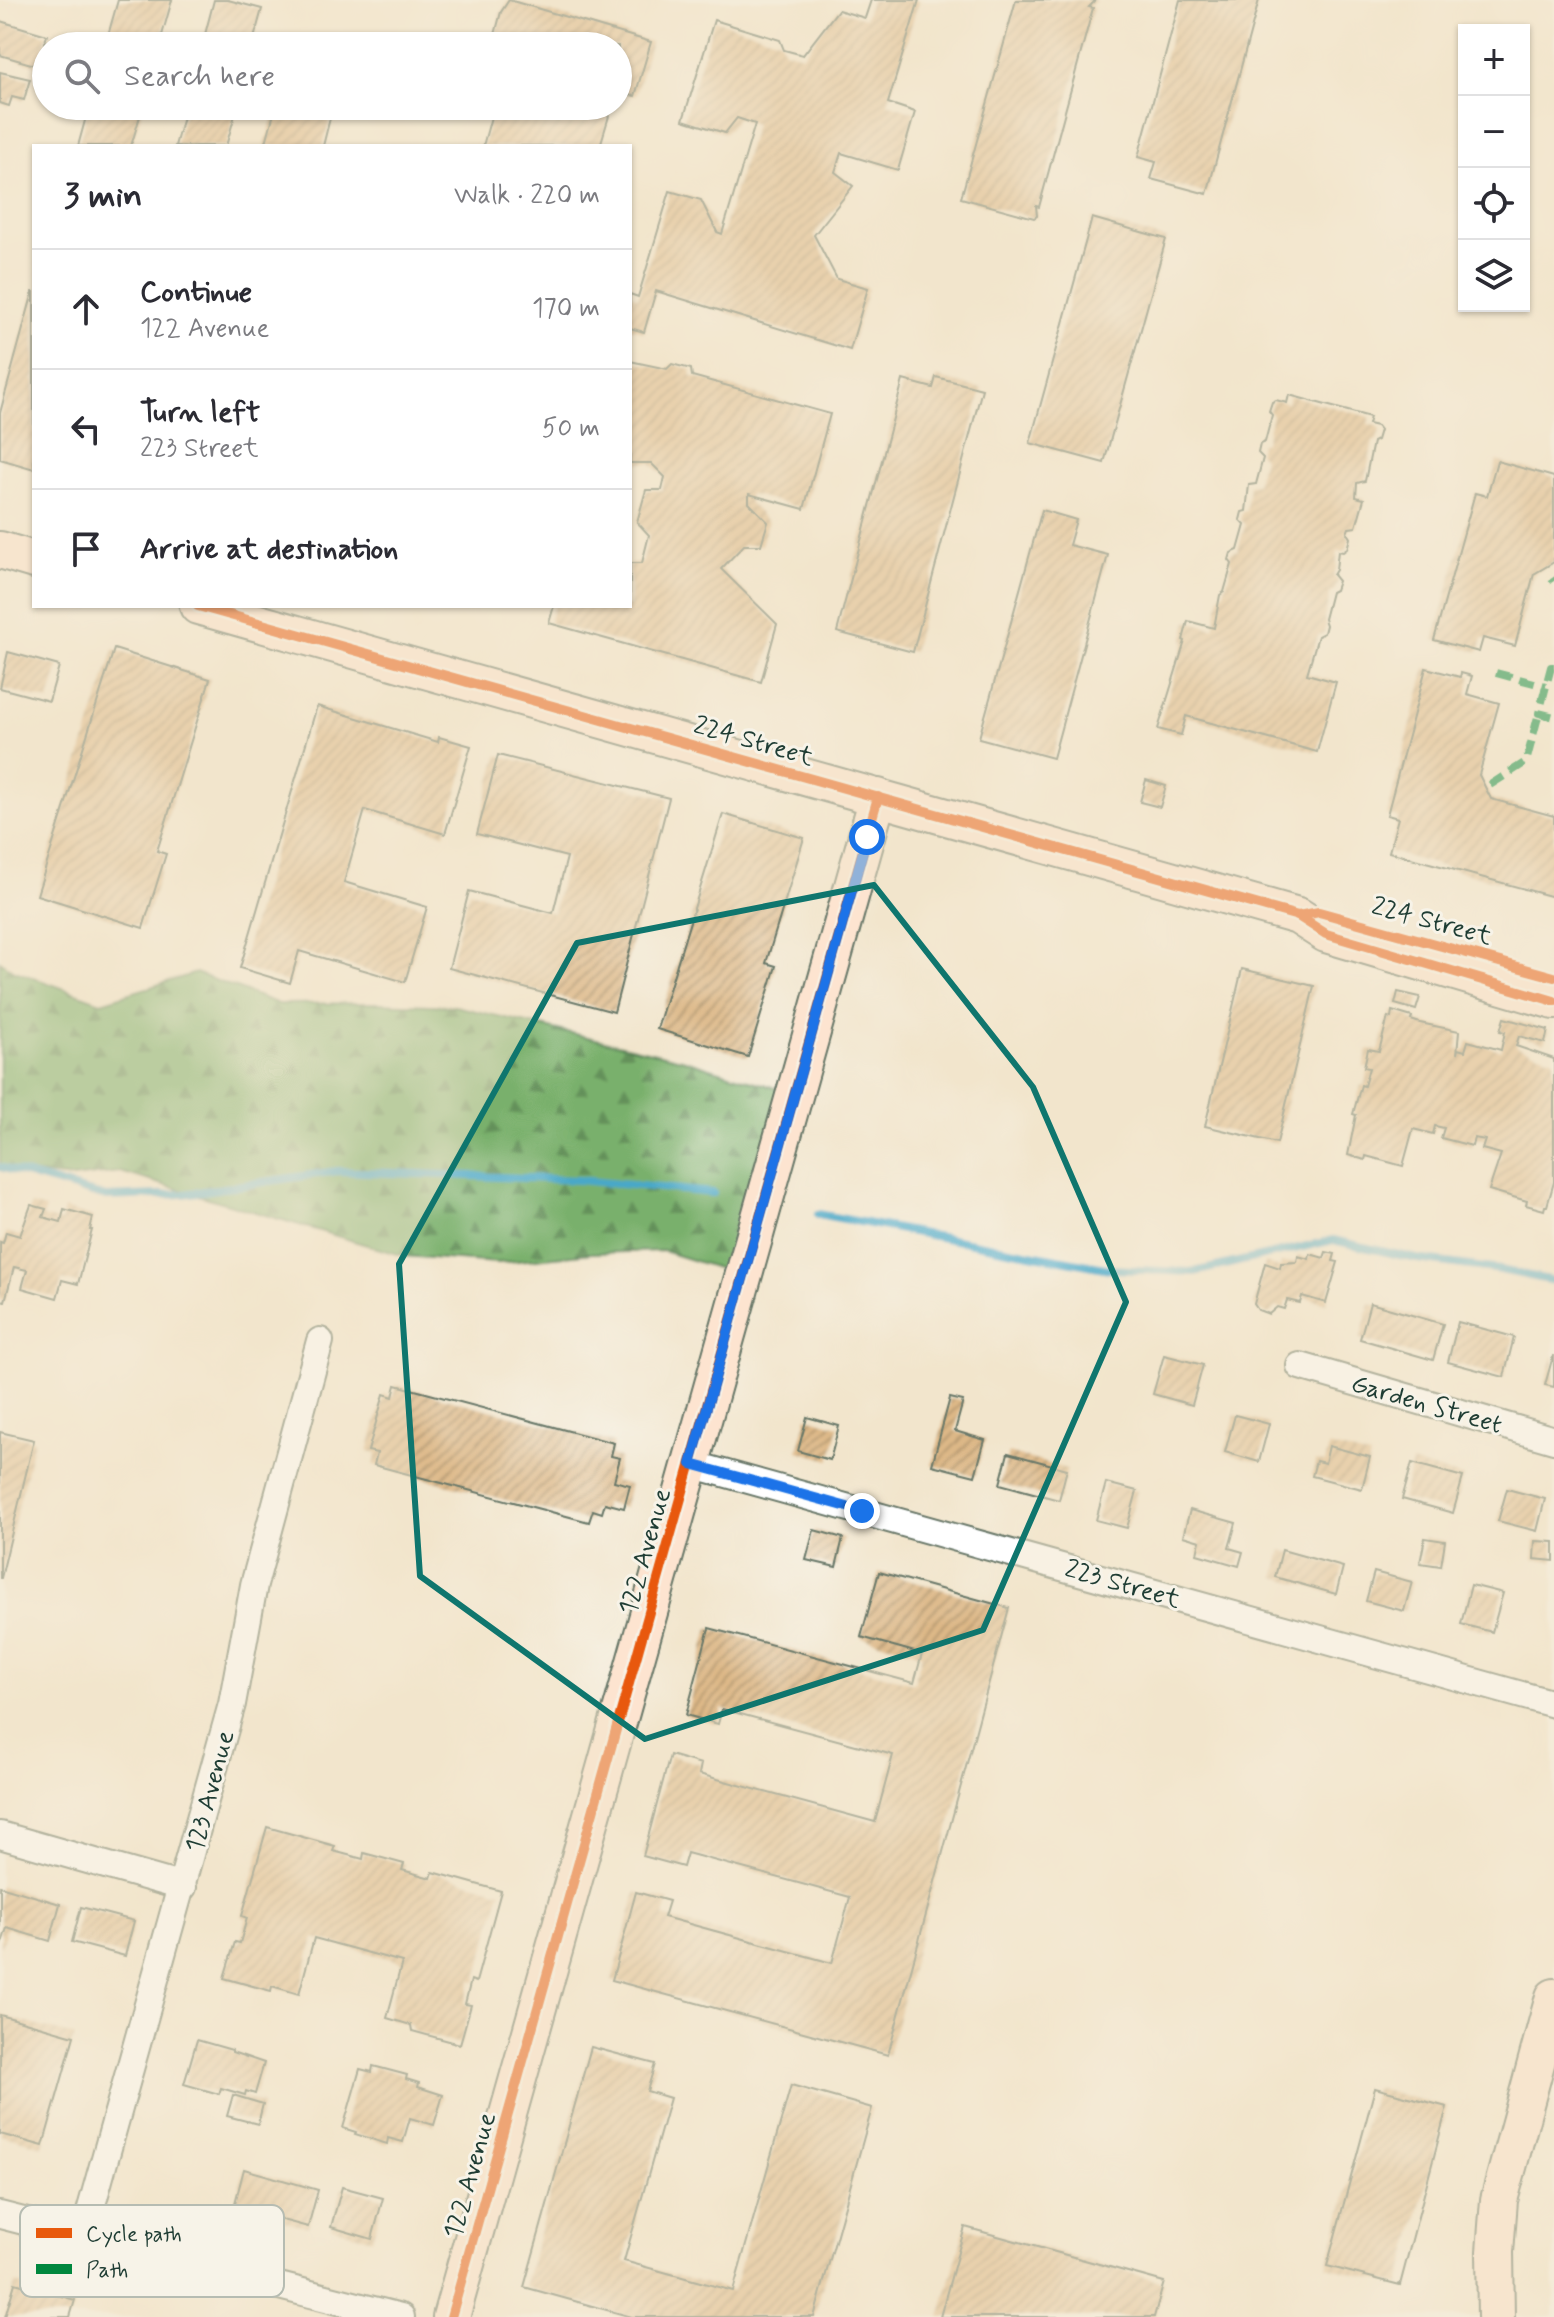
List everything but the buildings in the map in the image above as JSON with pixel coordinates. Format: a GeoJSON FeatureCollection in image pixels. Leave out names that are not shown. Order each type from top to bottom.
{"type":"FeatureCollection","features":[{"type":"Feature","properties":{"kind":"street"},"geometry":{"type":"LineString","coordinates":[[0,550],[32,559]]}},
{"type":"Feature","properties":{"kind":"street","name":"224 Street"},"geometry":{"type":"LineString","coordinates":[[205,608],[1298,916],[1326,934],[1554,1001]]}},
{"type":"Feature","properties":{"kind":"street","name":"122 Avenue"},"geometry":{"type":"LineString","coordinates":[[451,2317],[878,797]]}},
{"type":"Feature","properties":{"kind":"street","name":"224 Street"},"geometry":{"type":"LineString","coordinates":[[1298,916],[1319,912],[1554,977]]}},
{"type":"Feature","properties":{"kind":"street","name":"123 Avenue"},"geometry":{"type":"LineString","coordinates":[[92,2205],[232,1704],[254,1585],[320,1341]]}},
{"type":"Feature","properties":{"kind":"street","name":"Garden Street"},"geometry":{"type":"LineString","coordinates":[[1300,1366],[1554,1440]]}},
{"type":"Feature","properties":{"kind":"street","name":"223 Street"},"geometry":{"type":"LineString","coordinates":[[691,1464],[1554,1704]]}},
{"type":"Feature","properties":{"kind":"street"},"geometry":{"type":"LineString","coordinates":[[0,1835],[183,1887]]}},
{"type":"Feature","properties":{"kind":"street"},"geometry":{"type":"LineString","coordinates":[[1496,2317],[1495,2252],[1499,2200],[1554,1997]]}},
{"type":"Feature","properties":{"kind":"street"},"geometry":{"type":"LineString","coordinates":[[0,2215],[20,2220]]}},
{"type":"Feature","properties":{"kind":"street"},"geometry":{"type":"LineString","coordinates":[[284,2288],[401,2317]]}},
{"type":"Feature","properties":{"kind":"highlighted area"},"geometry":{"type":"Polygon","coordinates":[[[874,885],[1033,1087],[1126,1302],[983,1630],[645,1739],[420,1576],[399,1264],[577,943],[874,885]]]}},
{"type":"Feature","properties":{"kind":"green space"},"geometry":{"type":"Polygon","coordinates":[[[0,961],[12,970],[101,1002],[196,973],[279,1004],[455,1006],[681,1059],[795,1094],[743,1276],[663,1251],[591,1253],[498,1263],[404,1256],[120,1172],[73,1178],[0,1170],[0,961]]]}},
{"type":"Feature","properties":{"kind":"waterway"},"geometry":{"type":"LineString","coordinates":[[0,1167],[106,1197],[184,1194],[337,1171],[578,1180],[713,1193]]}},
{"type":"Feature","properties":{"kind":"waterway"},"geometry":{"type":"LineString","coordinates":[[818,1214],[1110,1269],[1194,1272],[1333,1240],[1417,1259],[1554,1281]]}},
{"type":"Feature","properties":{"kind":"marked path"},"geometry":{"type":"LineString","coordinates":[[1554,667],[1551,667],[1539,713],[1554,717]]}},
{"type":"Feature","properties":{"kind":"marked path"},"geometry":{"type":"LineString","coordinates":[[1496,673],[1546,686]]}},
{"type":"Feature","properties":{"kind":"marked path"},"geometry":{"type":"LineString","coordinates":[[1490,785],[1526,762],[1539,713]]}},
{"type":"Feature","properties":{"kind":"cycle path"},"geometry":{"type":"LineString","coordinates":[[205,608],[1298,916],[1326,934],[1554,1001]]}},
{"type":"Feature","properties":{"kind":"cycle path"},"geometry":{"type":"LineString","coordinates":[[451,2317],[878,797]]}},
{"type":"Feature","properties":{"kind":"cycle path"},"geometry":{"type":"LineString","coordinates":[[1298,916],[1319,912],[1554,977]]}},
{"type":"Feature","properties":{"kind":"route"},"geometry":{"type":"LineString","coordinates":[[862,1511],[691,1464],[867,837]]}}]}
